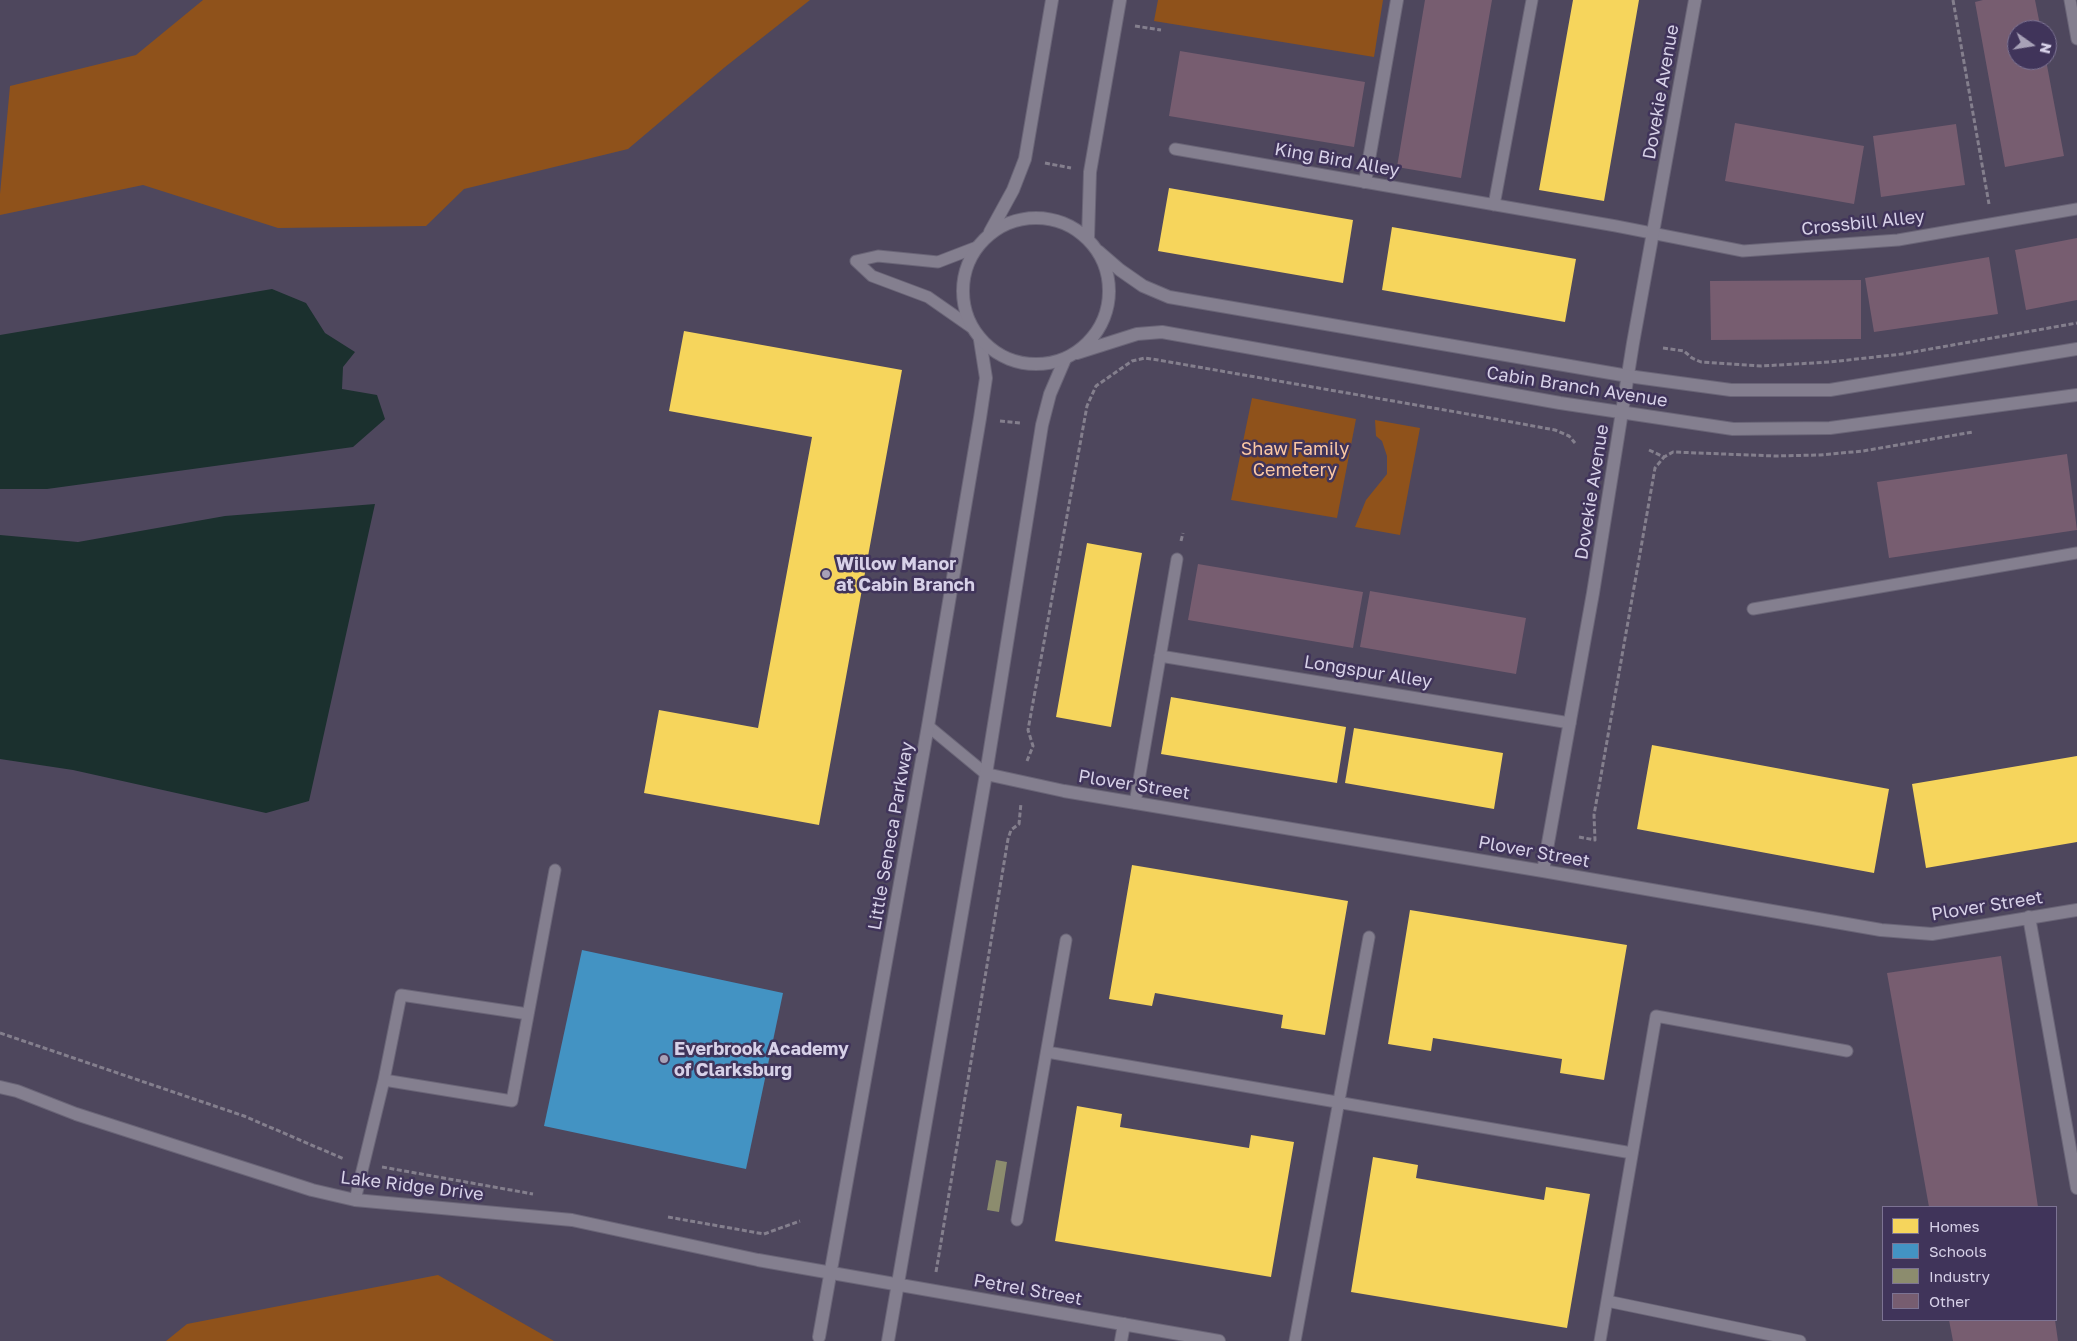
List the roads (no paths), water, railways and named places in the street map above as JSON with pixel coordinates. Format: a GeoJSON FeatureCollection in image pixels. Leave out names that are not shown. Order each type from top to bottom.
{"type":"FeatureCollection","features":[{"type":"Feature","properties":{"kind":"street"},"geometry":{"type":"LineString","coordinates":[[989,234],[1013,190],[1025,159],[1052,0]]}},
{"type":"Feature","properties":{"kind":"street"},"geometry":{"type":"LineString","coordinates":[[1088,239],[1090,172],[1120,0]]}},
{"type":"Feature","properties":{"kind":"street"},"geometry":{"type":"LineString","coordinates":[[1365,182],[1398,0]]}},
{"type":"Feature","properties":{"kind":"street","name":"Dovekie Avenue"},"geometry":{"type":"LineString","coordinates":[[1544,871],[1628,376],[1695,0]]}},
{"type":"Feature","properties":{"kind":"street"},"geometry":{"type":"LineString","coordinates":[[888,1341],[986,774],[1042,425],[1050,394],[1071,356],[1093,337],[1105,317],[1109,295],[1107,272],[1098,251],[1088,239],[1071,226],[1050,219],[1029,218],[1008,223],[989,234],[977,246],[967,265],[962,286],[963,307],[971,327],[980,340],[998,355],[1020,364],[1043,365],[1071,356]]}},
{"type":"Feature","properties":{"kind":"street","name":"Cabin Branch Avenue"},"geometry":{"type":"LineString","coordinates":[[1098,251],[1143,286],[1169,297],[1628,376],[1731,390],[1830,390],[2077,349]]}},
{"type":"Feature","properties":{"kind":"street","name":"Cabin Branch Avenue"},"geometry":{"type":"LineString","coordinates":[[1071,356],[1137,334],[1162,332],[1622,414],[1733,429],[1830,428],[2077,395]]}},
{"type":"Feature","properties":{"kind":"street","name":"Little Seneca Parkway"},"geometry":{"type":"LineString","coordinates":[[819,1337],[928,726],[986,378],[980,340]]}},
{"type":"Feature","properties":{"kind":"street","name":"Plover Street"},"geometry":{"type":"LineString","coordinates":[[986,774],[1064,791],[1544,871],[1880,930],[1932,934],[2077,910]]}},
{"type":"Feature","properties":{"kind":"street"},"geometry":{"type":"LineString","coordinates":[[2029,918],[2077,1188]]}},
{"type":"Feature","properties":{"kind":"street","name":"Lake Ridge Drive"},"geometry":{"type":"LineString","coordinates":[[0,1087],[17,1091],[76,1114],[312,1190],[355,1200],[572,1220],[758,1260],[831,1273]]}},
{"type":"Feature","properties":{"kind":"street","name":"Petrel Street"},"geometry":{"type":"LineString","coordinates":[[831,1273],[1219,1341]]}},
{"type":"Feature","properties":{"kind":"street"},"geometry":{"type":"LineString","coordinates":[[1121,1341],[1124,1324]]}},
{"type":"Feature","properties":{"kind":"lane"},"geometry":{"type":"LineString","coordinates":[[1494,205],[1532,0]]}},
{"type":"Feature","properties":{"kind":"lane"},"geometry":{"type":"LineString","coordinates":[[2070,0],[2077,40]]}},
{"type":"Feature","properties":{"kind":"lane","name":"King Bird Alley"},"geometry":{"type":"LineString","coordinates":[[1175,149],[1653,233]]}},
{"type":"Feature","properties":{"kind":"lane","name":"Crossbill Alley"},"geometry":{"type":"LineString","coordinates":[[1653,233],[1743,251],[1898,240],[2077,208]]}},
{"type":"Feature","properties":{"kind":"lane"},"geometry":{"type":"LineString","coordinates":[[971,327],[928,297],[872,276],[856,261],[878,256],[938,262],[977,246]]}},
{"type":"Feature","properties":{"kind":"lane"},"geometry":{"type":"LineString","coordinates":[[1752,609],[2077,553]]}},
{"type":"Feature","properties":{"kind":"lane"},"geometry":{"type":"LineString","coordinates":[[1135,803],[1177,559]]}},
{"type":"Feature","properties":{"kind":"lane","name":"Longspur Alley"},"geometry":{"type":"LineString","coordinates":[[1160,656],[1570,723]]}},
{"type":"Feature","properties":{"kind":"lane"},"geometry":{"type":"LineString","coordinates":[[928,726],[986,774]]}},
{"type":"Feature","properties":{"kind":"lane"},"geometry":{"type":"LineString","coordinates":[[384,1080],[512,1101],[554,870]]}},
{"type":"Feature","properties":{"kind":"lane"},"geometry":{"type":"LineString","coordinates":[[1295,1341],[1369,937]]}},
{"type":"Feature","properties":{"kind":"lane"},"geometry":{"type":"LineString","coordinates":[[1017,1220],[1066,940]]}},
{"type":"Feature","properties":{"kind":"lane"},"geometry":{"type":"LineString","coordinates":[[355,1200],[384,1080],[401,995],[528,1014]]}},
{"type":"Feature","properties":{"kind":"lane"},"geometry":{"type":"LineString","coordinates":[[1600,1341],[1656,1016],[1847,1051]]}},
{"type":"Feature","properties":{"kind":"lane"},"geometry":{"type":"LineString","coordinates":[[1046,1052],[1632,1154]]}},
{"type":"Feature","properties":{"kind":"lane"},"geometry":{"type":"LineString","coordinates":[[1606,1302],[1800,1341]]}},
{"type":"Feature","properties":{"kind":"place","name":"Willow Manor at Cabin Branch"},"geometry":{"type":"Point","coordinates":[826,574]}},
{"type":"Feature","properties":{"kind":"place","name":"Everbrook Academy of Clarksburg"},"geometry":{"type":"Point","coordinates":[664,1059]}},
{"type":"Feature","properties":{"kind":"park label","name":"Shaw Family Cemetery"},"geometry":{"type":"Point","coordinates":[1295,459]}}]}
